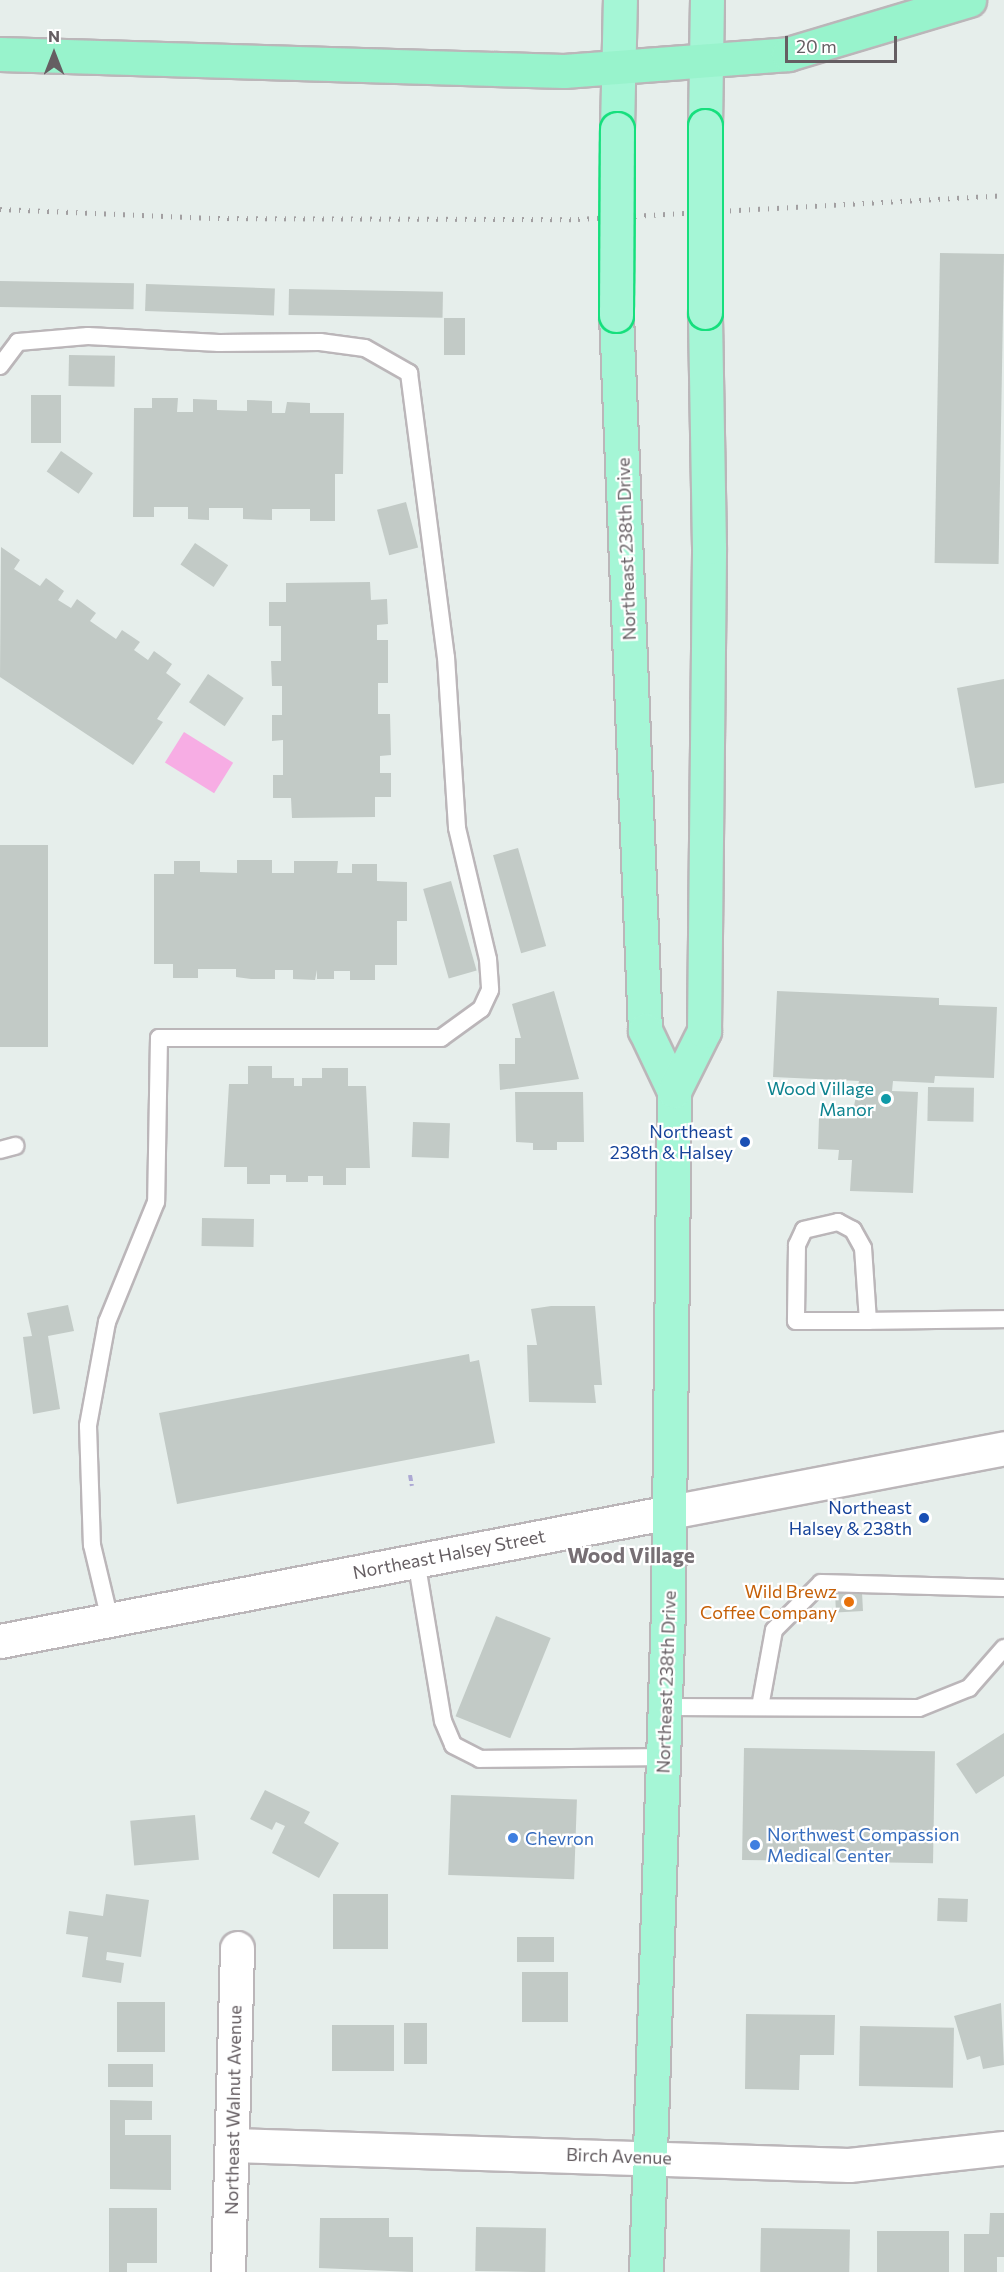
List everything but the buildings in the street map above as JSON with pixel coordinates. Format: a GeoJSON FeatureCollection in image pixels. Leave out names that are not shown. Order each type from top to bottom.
{"type":"FeatureCollection","features":[{"type":"Feature","properties":{"kind":"highway","name":"Northeast 238th Drive"},"geometry":{"type":"LineString","coordinates":[[620,0],[616,315],[645,1030],[674,1091]]}},
{"type":"Feature","properties":{"kind":"highway","name":"Northeast 238th Drive"},"geometry":{"type":"LineString","coordinates":[[646,2272],[665,1707],[674,1091],[704,1031],[709,547],[705,312],[706,0]]}},
{"type":"Feature","properties":{"kind":"highway"},"geometry":{"type":"LineString","coordinates":[[0,54],[552,72],[788,54],[969,0]]}},
{"type":"Feature","properties":{"kind":"street","name":"Northeast Halsey Street"},"geometry":{"type":"LineString","coordinates":[[0,1641],[1004,1448]]}},
{"type":"Feature","properties":{"kind":"street","name":"Northeast Walnut Avenue"},"geometry":{"type":"LineString","coordinates":[[228,2272],[237,1948]]}},
{"type":"Feature","properties":{"kind":"street","name":"Birch Avenue"},"geometry":{"type":"LineString","coordinates":[[232,2145],[849,2165],[1004,2148]]}},
{"type":"Feature","properties":{"kind":"lane"},"geometry":{"type":"LineString","coordinates":[[0,366],[18,342],[88,336],[219,343],[320,342],[365,348],[409,373],[446,657],[457,828],[488,958],[490,990],[481,1009],[441,1038],[159,1038],[156,1202],[107,1322],[88,1426],[92,1545],[110,1620]]}},
{"type":"Feature","properties":{"kind":"lane"},"geometry":{"type":"LineString","coordinates":[[868,1321],[863,1248],[853,1230],[838,1222],[804,1230],[797,1245],[796,1321],[868,1321],[1004,1319]]}},
{"type":"Feature","properties":{"kind":"lane"},"geometry":{"type":"LineString","coordinates":[[416,1560],[443,1721],[453,1745],[480,1759],[663,1757]]}},
{"type":"Feature","properties":{"kind":"lane"},"geometry":{"type":"LineString","coordinates":[[760,1707],[774,1630],[821,1583],[1004,1588]]}},
{"type":"Feature","properties":{"kind":"lane"},"geometry":{"type":"LineString","coordinates":[[665,1707],[919,1708],[969,1688],[1004,1648]]}},
{"type":"Feature","properties":{"kind":"path"},"geometry":{"type":"LineString","coordinates":[[410,1475],[412,1486]]}},
{"type":"Feature","properties":{"kind":"shaded area"},"geometry":{"type":"Polygon","coordinates":[[[184,732],[233,763],[214,793],[165,763],[184,732]]]}},
{"type":"Feature","properties":{"kind":"railway"},"geometry":{"type":"LineString","coordinates":[[0,209],[218,218],[578,219],[1004,195]]}},
{"type":"Feature","properties":{"kind":"place","name":"Wood Village Manor"},"geometry":{"type":"Point","coordinates":[886,1099]}},
{"type":"Feature","properties":{"kind":"place","name":"Northeast 238th & Halsey"},"geometry":{"type":"Point","coordinates":[745,1142]}},
{"type":"Feature","properties":{"kind":"place","name":"Northeast Halsey & 238th"},"geometry":{"type":"Point","coordinates":[924,1518]}},
{"type":"Feature","properties":{"kind":"place","name":"Wild Brewz Coffee Company"},"geometry":{"type":"Point","coordinates":[849,1602]}},
{"type":"Feature","properties":{"kind":"place","name":"Chevron"},"geometry":{"type":"Point","coordinates":[513,1838]}},
{"type":"Feature","properties":{"kind":"place","name":"Northwest Compassion Medical Center"},"geometry":{"type":"Point","coordinates":[755,1845]}},
{"type":"Feature","properties":{"kind":"district","name":"Wood Village"},"geometry":{"type":"Point","coordinates":[631,1555]}}]}
